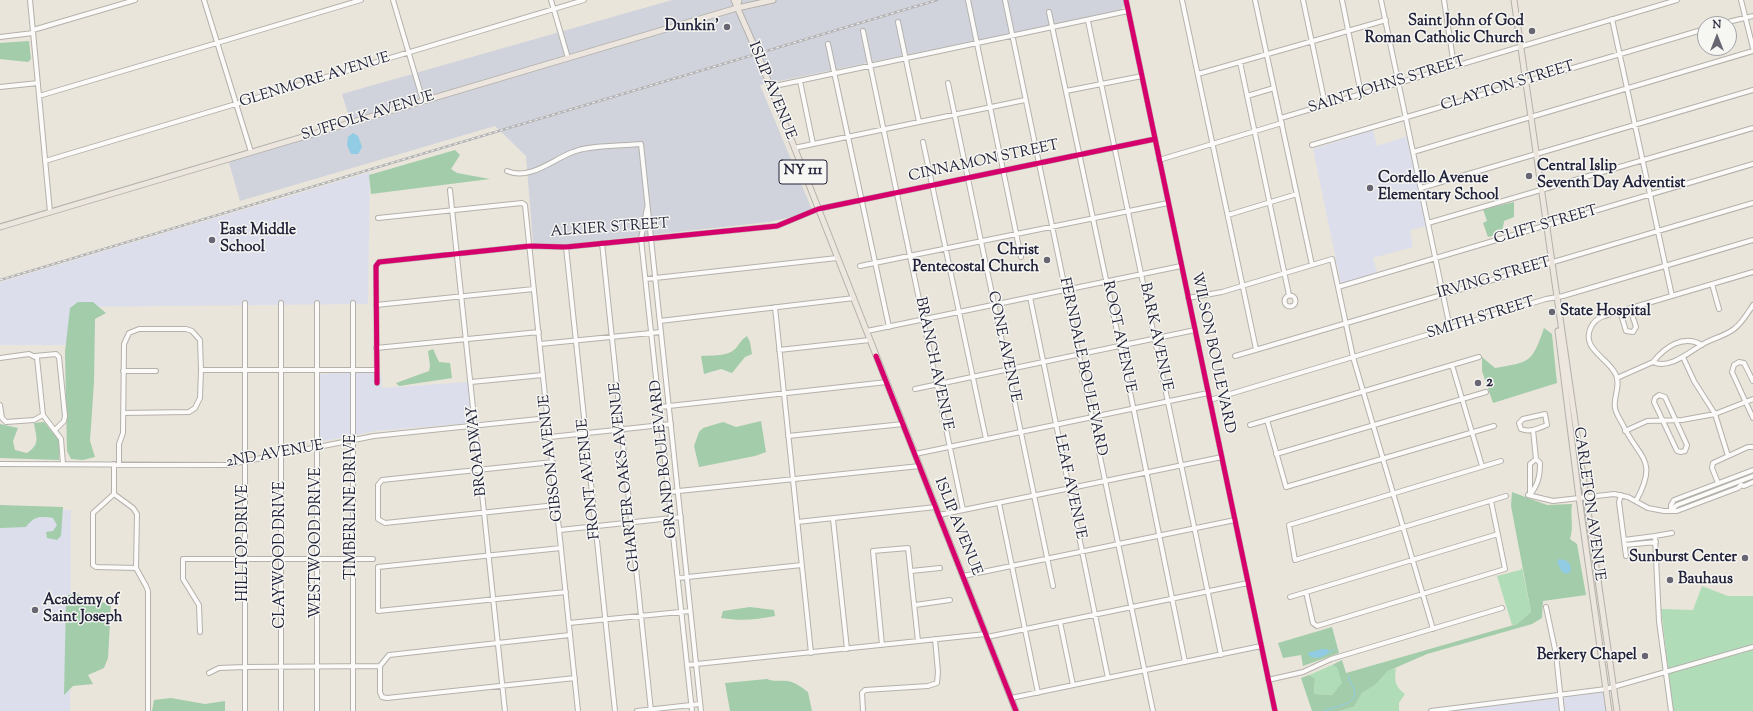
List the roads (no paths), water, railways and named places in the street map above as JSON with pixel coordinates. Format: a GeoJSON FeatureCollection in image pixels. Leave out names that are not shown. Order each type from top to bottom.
{"type":"FeatureCollection","features":[{"type":"Feature","properties":{"kind":"main road","name":"NY 111"},"geometry":{"type":"LineString","coordinates":[[734,0],[737,8]]}},
{"type":"Feature","properties":{"kind":"main road"},"geometry":{"type":"LineString","coordinates":[[737,8],[739,0]]}},
{"type":"Feature","properties":{"kind":"main road","name":"SUFFOLK AVENUE"},"geometry":{"type":"LineString","coordinates":[[0,227],[737,8],[773,0]]}},
{"type":"Feature","properties":{"kind":"main road","name":"CARLETON AVENUE"},"geometry":{"type":"LineString","coordinates":[[1514,0],[1617,711]]}},
{"type":"Feature","properties":{"kind":"main road","name":"ISLIP AVENUE"},"geometry":{"type":"LineString","coordinates":[[737,8],[854,298],[1016,711]]}},
{"type":"Feature","properties":{"kind":"main road","name":"CARLETON AVENUE"},"geometry":{"type":"LineString","coordinates":[[1556,298],[1554,303],[1579,498],[1609,711]]}},
{"type":"Feature","properties":{"kind":"street"},"geometry":{"type":"LineString","coordinates":[[30,0],[50,212]]}},
{"type":"Feature","properties":{"kind":"street"},"geometry":{"type":"LineString","coordinates":[[0,37],[33,32],[135,0]]}},
{"type":"Feature","properties":{"kind":"street"},"geometry":{"type":"LineString","coordinates":[[204,0],[251,152]]}},
{"type":"Feature","properties":{"kind":"street"},"geometry":{"type":"LineString","coordinates":[[39,96],[361,0]]}},
{"type":"Feature","properties":{"kind":"street"},"geometry":{"type":"LineString","coordinates":[[392,0],[423,101]]}},
{"type":"Feature","properties":{"kind":"street"},"geometry":{"type":"LineString","coordinates":[[551,0],[568,58]]}},
{"type":"Feature","properties":{"kind":"street","name":"GLENMORE AVENUE"},"geometry":{"type":"LineString","coordinates":[[45,161],[584,0]]}},
{"type":"Feature","properties":{"kind":"street"},"geometry":{"type":"LineString","coordinates":[[968,0],[1021,257]]}},
{"type":"Feature","properties":{"kind":"street","name":"FERNDALE BOULEVARD"},"geometry":{"type":"LineString","coordinates":[[1005,0],[1153,711]]}},
{"type":"Feature","properties":{"kind":"street","name":"WILSON BOULEVARD"},"geometry":{"type":"LineString","coordinates":[[1126,0],[1222,457],[1268,680],[1273,711]]}},
{"type":"Feature","properties":{"kind":"street"},"geometry":{"type":"LineString","coordinates":[[1182,0],[1256,349]]}},
{"type":"Feature","properties":{"kind":"street"},"geometry":{"type":"LineString","coordinates":[[1255,0],[1312,265]]}},
{"type":"Feature","properties":{"kind":"street"},"geometry":{"type":"LineString","coordinates":[[1303,0],[1325,104]]}},
{"type":"Feature","properties":{"kind":"street"},"geometry":{"type":"LineString","coordinates":[[1342,0],[1361,94]]}},
{"type":"Feature","properties":{"kind":"street"},"geometry":{"type":"LineString","coordinates":[[1381,0],[1450,328]]}},
{"type":"Feature","properties":{"kind":"street"},"geometry":{"type":"LineString","coordinates":[[1444,0],[1454,66]]}},
{"type":"Feature","properties":{"kind":"street","name":"SAINT JOHNS STREET"},"geometry":{"type":"LineString","coordinates":[[1281,118],[1677,0]]}},
{"type":"Feature","properties":{"kind":"street"},"geometry":{"type":"LineString","coordinates":[[1413,152],[1753,50],[1741,0]]}},
{"type":"Feature","properties":{"kind":"street"},"geometry":{"type":"LineString","coordinates":[[770,87],[1128,11]]}},
{"type":"Feature","properties":{"kind":"street","name":"ROOT AVENUE"},"geometry":{"type":"LineString","coordinates":[[1049,12],[1120,345],[1185,662]]}},
{"type":"Feature","properties":{"kind":"street"},"geometry":{"type":"LineString","coordinates":[[1737,19],[1753,16]]}},
{"type":"Feature","properties":{"kind":"street"},"geometry":{"type":"LineString","coordinates":[[1612,19],[1649,196],[1672,296]]}},
{"type":"Feature","properties":{"kind":"street","name":"BARK AVENUE"},"geometry":{"type":"LineString","coordinates":[[1088,20],[1221,654]]}},
{"type":"Feature","properties":{"kind":"street"},"geometry":{"type":"LineString","coordinates":[[1198,74],[1386,20]]}},
{"type":"Feature","properties":{"kind":"street"},"geometry":{"type":"LineString","coordinates":[[898,22],[919,122]]}},
{"type":"Feature","properties":{"kind":"street","name":"BRANCH AVENUE"},"geometry":{"type":"LineString","coordinates":[[863,31],[963,510]]}},
{"type":"Feature","properties":{"kind":"street","name":"CLAYTON STREET"},"geometry":{"type":"LineString","coordinates":[[1312,145],[1697,31]]}},
{"type":"Feature","properties":{"kind":"street"},"geometry":{"type":"LineString","coordinates":[[828,44],[888,327]]}},
{"type":"Feature","properties":{"kind":"street"},"geometry":{"type":"LineString","coordinates":[[1240,62],[1289,295]]}},
{"type":"Feature","properties":{"kind":"street"},"geometry":{"type":"LineString","coordinates":[[1066,92],[1142,76]]}},
{"type":"Feature","properties":{"kind":"street"},"geometry":{"type":"LineString","coordinates":[[800,81],[813,144]]}},
{"type":"Feature","properties":{"kind":"street"},"geometry":{"type":"LineString","coordinates":[[0,87],[38,83]]}},
{"type":"Feature","properties":{"kind":"street","name":"CONE AVENUE"},"geometry":{"type":"LineString","coordinates":[[948,84],[1053,586]]}},
{"type":"Feature","properties":{"kind":"street"},"geometry":{"type":"LineString","coordinates":[[1247,96],[1274,88]]}},
{"type":"Feature","properties":{"kind":"street"},"geometry":{"type":"LineString","coordinates":[[1421,188],[1753,90]]}},
{"type":"Feature","properties":{"kind":"street"},"geometry":{"type":"LineString","coordinates":[[794,148],[1025,100]]}},
{"type":"Feature","properties":{"kind":"street"},"geometry":{"type":"LineString","coordinates":[[1160,160],[1254,131],[1282,124]]}},
{"type":"Feature","properties":{"kind":"street"},"geometry":{"type":"LineString","coordinates":[[1428,224],[1753,128]]}},
{"type":"Feature","properties":{"kind":"street","name":"CINNAMON STREET"},"geometry":{"type":"LineString","coordinates":[[818,209],[1038,162],[1155,139]]}},
{"type":"Feature","properties":{"kind":"street"},"geometry":{"type":"LineString","coordinates":[[923,142],[986,439]]}},
{"type":"Feature","properties":{"kind":"street","name":"GRAND BOULEVARD"},"geometry":{"type":"LineString","coordinates":[[507,171],[514,174],[529,173],[580,150],[641,144],[701,711]]}},
{"type":"Feature","properties":{"kind":"street","name":"CLIFT STREET"},"geometry":{"type":"LineString","coordinates":[[1338,287],[1753,164]]}},
{"type":"Feature","properties":{"kind":"street","name":"BROADWAY"},"geometry":{"type":"LineString","coordinates":[[450,190],[505,711]]}},
{"type":"Feature","properties":{"kind":"street"},"geometry":{"type":"LineString","coordinates":[[1228,215],[1297,194]]}},
{"type":"Feature","properties":{"kind":"street","name":"GIBSON AVENUE"},"geometry":{"type":"LineString","coordinates":[[453,210],[522,203],[525,205],[578,711]]}},
{"type":"Feature","properties":{"kind":"street"},"geometry":{"type":"LineString","coordinates":[[860,266],[1168,203]]}},
{"type":"Feature","properties":{"kind":"street","name":"IRVING STREET"},"geometry":{"type":"LineString","coordinates":[[1234,356],[1753,203]]}},
{"type":"Feature","properties":{"kind":"street","name":"GRAND BOULEVARD"},"geometry":{"type":"LineString","coordinates":[[647,208],[644,213],[641,240],[692,711]]}},
{"type":"Feature","properties":{"kind":"street","name":"ALKIER STREET"},"geometry":{"type":"LineString","coordinates":[[376,305],[377,263],[530,246],[566,247],[777,226],[818,209]]}},
{"type":"Feature","properties":{"kind":"street"},"geometry":{"type":"LineString","coordinates":[[378,218],[453,210]]}},
{"type":"Feature","properties":{"kind":"street","name":"SMITH STREET"},"geometry":{"type":"LineString","coordinates":[[1210,400],[1450,328],[1753,240]]}},
{"type":"Feature","properties":{"kind":"street","name":"CHARTER OAKS AVENUE"},"geometry":{"type":"LineString","coordinates":[[602,243],[651,710]]}},
{"type":"Feature","properties":{"kind":"street","name":"FRONT AVENUE"},"geometry":{"type":"LineString","coordinates":[[566,247],[615,711]]}},
{"type":"Feature","properties":{"kind":"street"},"geometry":{"type":"LineString","coordinates":[[646,279],[837,258]]}},
{"type":"Feature","properties":{"kind":"street"},"geometry":{"type":"LineString","coordinates":[[1188,298],[1243,285],[1332,259],[1353,357],[1434,629]]}},
{"type":"Feature","properties":{"kind":"street"},"geometry":{"type":"LineString","coordinates":[[867,331],[1181,266]]}},
{"type":"Feature","properties":{"kind":"street"},"geometry":{"type":"LineString","coordinates":[[1636,500],[1646,482],[1646,465],[1642,453],[1625,430],[1615,408],[1618,390],[1617,378],[1608,362],[1593,350],[1589,337],[1592,326],[1597,319],[1620,311],[1753,272]]}},
{"type":"Feature","properties":{"kind":"street"},"geometry":{"type":"LineString","coordinates":[[1712,284],[1719,309]]}},
{"type":"Feature","properties":{"kind":"street"},"geometry":{"type":"LineString","coordinates":[[377,383],[376,305],[534,289]]}},
{"type":"Feature","properties":{"kind":"street","name":"LEAF AVENUE"},"geometry":{"type":"LineString","coordinates":[[1030,297],[1108,678]]}},
{"type":"Feature","properties":{"kind":"street"},"geometry":{"type":"LineString","coordinates":[[660,321],[854,298]]}},
{"type":"Feature","properties":{"kind":"street","name":"HILLTOP DRIVE"},"geometry":{"type":"LineString","coordinates":[[245,303],[245,711]]}},
{"type":"Feature","properties":{"kind":"street","name":"CLAYWOOD DRIVE"},"geometry":{"type":"LineString","coordinates":[[281,303],[281,711]]}},
{"type":"Feature","properties":{"kind":"street","name":"WESTWOOD DRIVE"},"geometry":{"type":"LineString","coordinates":[[316,303],[317,711]]}},
{"type":"Feature","properties":{"kind":"street","name":"TIMBERLINE DRIVE"},"geometry":{"type":"LineString","coordinates":[[352,303],[354,711]]}},
{"type":"Feature","properties":{"kind":"street"},"geometry":{"type":"LineString","coordinates":[[1653,362],[1663,363],[1683,357],[1702,345],[1734,329],[1753,305]]}},
{"type":"Feature","properties":{"kind":"street"},"geometry":{"type":"LineString","coordinates":[[775,307],[811,653]]}},
{"type":"Feature","properties":{"kind":"street"},"geometry":{"type":"LineString","coordinates":[[1620,311],[1626,331],[1633,332],[1636,327],[1630,308]]}},
{"type":"Feature","properties":{"kind":"street"},"geometry":{"type":"LineString","coordinates":[[124,413],[189,412],[195,408],[200,398],[200,340],[192,331],[186,329],[139,329],[129,333],[124,344],[124,413],[114,494],[93,512],[93,564],[96,567],[136,568]]}},
{"type":"Feature","properties":{"kind":"street"},"geometry":{"type":"LineString","coordinates":[[915,389],[1008,368],[1195,330]]}},
{"type":"Feature","properties":{"kind":"street"},"geometry":{"type":"LineString","coordinates":[[376,348],[539,332]]}},
{"type":"Feature","properties":{"kind":"street"},"geometry":{"type":"LineString","coordinates":[[540,344],[661,332]]}},
{"type":"Feature","properties":{"kind":"street"},"geometry":{"type":"LineString","coordinates":[[779,350],[870,340]]}},
{"type":"Feature","properties":{"kind":"street"},"geometry":{"type":"LineString","coordinates":[[1617,378],[1653,362],[1665,349],[1675,343],[1687,341],[1702,345]]}},
{"type":"Feature","properties":{"kind":"street"},"geometry":{"type":"LineString","coordinates":[[0,358],[29,354],[34,356],[56,354],[59,356],[64,422],[56,430]]}},
{"type":"Feature","properties":{"kind":"street"},"geometry":{"type":"LineString","coordinates":[[34,356],[37,358],[43,415],[56,430],[62,442],[63,464]]}},
{"type":"Feature","properties":{"kind":"street"},"geometry":{"type":"LineString","coordinates":[[1250,424],[1479,357]]}},
{"type":"Feature","properties":{"kind":"street"},"geometry":{"type":"LineString","coordinates":[[1683,357],[1694,381],[1715,414],[1728,456]]}},
{"type":"Feature","properties":{"kind":"street"},"geometry":{"type":"LineString","coordinates":[[1753,381],[1744,364],[1739,362],[1734,365],[1732,372],[1753,418]]}},
{"type":"Feature","properties":{"kind":"street"},"geometry":{"type":"LineString","coordinates":[[1452,365],[1482,466]]}},
{"type":"Feature","properties":{"kind":"street"},"geometry":{"type":"LineString","coordinates":[[201,370],[376,370]]}},
{"type":"Feature","properties":{"kind":"street"},"geometry":{"type":"LineString","coordinates":[[123,371],[156,371]]}},
{"type":"Feature","properties":{"kind":"street"},"geometry":{"type":"LineString","coordinates":[[471,382],[543,375]]}},
{"type":"Feature","properties":{"kind":"street"},"geometry":{"type":"LineString","coordinates":[[660,406],[887,382]]}},
{"type":"Feature","properties":{"kind":"street"},"geometry":{"type":"LineString","coordinates":[[1276,454],[1486,392]]}},
{"type":"Feature","properties":{"kind":"street"},"geometry":{"type":"LineString","coordinates":[[915,454],[1208,393]]}},
{"type":"Feature","properties":{"kind":"street"},"geometry":{"type":"LineString","coordinates":[[1659,395],[1665,397],[1687,445],[1686,449],[1681,452],[1677,451],[1663,421],[1654,400],[1659,395]]}},
{"type":"Feature","properties":{"kind":"street"},"geometry":{"type":"LineString","coordinates":[[1625,430],[1647,420],[1675,420],[1715,414],[1753,399]]}},
{"type":"Feature","properties":{"kind":"street"},"geometry":{"type":"LineString","coordinates":[[0,406],[2,418],[6,422],[34,420],[43,415]]}},
{"type":"Feature","properties":{"kind":"street"},"geometry":{"type":"LineString","coordinates":[[1544,414],[1548,425],[1533,430],[1526,431],[1521,429],[1519,423],[1523,418],[1544,414]]}},
{"type":"Feature","properties":{"kind":"street","name":"2ND AVENUE"},"geometry":{"type":"LineString","coordinates":[[0,464],[226,465],[374,436],[548,418]]}},
{"type":"Feature","properties":{"kind":"street"},"geometry":{"type":"LineString","coordinates":[[1267,420],[1286,487],[1494,426]]}},
{"type":"Feature","properties":{"kind":"street"},"geometry":{"type":"LineString","coordinates":[[550,437],[671,424]]}},
{"type":"Feature","properties":{"kind":"street"},"geometry":{"type":"LineString","coordinates":[[788,436],[903,424]]}},
{"type":"Feature","properties":{"kind":"street"},"geometry":{"type":"LineString","coordinates":[[1529,495],[1538,485],[1540,478],[1540,463],[1536,459],[1533,430]]}},
{"type":"Feature","properties":{"kind":"street"},"geometry":{"type":"LineString","coordinates":[[1718,483],[1712,468],[1712,463],[1748,447],[1753,447]]}},
{"type":"Feature","properties":{"kind":"street"},"geometry":{"type":"LineString","coordinates":[[939,515],[1222,457]]}},
{"type":"Feature","properties":{"kind":"street"},"geometry":{"type":"LineString","coordinates":[[1529,495],[1530,464],[1536,459]]}},
{"type":"Feature","properties":{"kind":"street"},"geometry":{"type":"LineString","coordinates":[[1501,461],[1289,525],[1295,560],[1506,496]]}},
{"type":"Feature","properties":{"kind":"street"},"geometry":{"type":"LineString","coordinates":[[553,462],[379,481],[378,519],[382,522],[556,505]]}},
{"type":"Feature","properties":{"kind":"street"},"geometry":{"type":"LineString","coordinates":[[669,492],[920,466]]}},
{"type":"Feature","properties":{"kind":"street"},"geometry":{"type":"LineString","coordinates":[[1671,510],[1671,505],[1674,500],[1753,470]]}},
{"type":"Feature","properties":{"kind":"street"},"geometry":{"type":"LineString","coordinates":[[1671,510],[1677,506],[1753,476]]}},
{"type":"Feature","properties":{"kind":"street"},"geometry":{"type":"LineString","coordinates":[[1529,495],[1552,501],[1609,494],[1621,495],[1636,500],[1648,508],[1664,511],[1677,511],[1738,488],[1741,485],[1744,486],[1753,482]]}},
{"type":"Feature","properties":{"kind":"street"},"geometry":{"type":"LineString","coordinates":[[114,494],[133,508],[137,514],[136,568],[148,591],[148,711]]}},
{"type":"Feature","properties":{"kind":"street"},"geometry":{"type":"LineString","coordinates":[[1621,495],[1619,502],[1626,556]]}},
{"type":"Feature","properties":{"kind":"street"},"geometry":{"type":"LineString","coordinates":[[1306,592],[1313,623],[1317,626],[1505,568],[1491,501]]}},
{"type":"Feature","properties":{"kind":"street"},"geometry":{"type":"LineString","coordinates":[[999,502],[1038,693]]}},
{"type":"Feature","properties":{"kind":"street"},"geometry":{"type":"LineString","coordinates":[[797,522],[936,507]]}},
{"type":"Feature","properties":{"kind":"street"},"geometry":{"type":"LineString","coordinates":[[560,530],[680,517]]}},
{"type":"Feature","properties":{"kind":"street"},"geometry":{"type":"LineString","coordinates":[[833,518],[847,649]]}},
{"type":"Feature","properties":{"kind":"street"},"geometry":{"type":"LineString","coordinates":[[963,576],[1235,520]]}},
{"type":"Feature","properties":{"kind":"street"},"geometry":{"type":"LineString","coordinates":[[1290,597],[1498,534]]}},
{"type":"Feature","properties":{"kind":"street"},"geometry":{"type":"LineString","coordinates":[[1624,540],[1672,534]]}},
{"type":"Feature","properties":{"kind":"street"},"geometry":{"type":"LineString","coordinates":[[1655,536],[1659,621],[1671,711]]}},
{"type":"Feature","properties":{"kind":"street"},"geometry":{"type":"LineString","coordinates":[[1625,545],[1656,542]]}},
{"type":"Feature","properties":{"kind":"street"},"geometry":{"type":"LineString","coordinates":[[561,548],[378,567],[378,611],[566,592]]}},
{"type":"Feature","properties":{"kind":"street"},"geometry":{"type":"LineString","coordinates":[[882,645],[873,551],[908,548],[918,641]]}},
{"type":"Feature","properties":{"kind":"street"},"geometry":{"type":"LineString","coordinates":[[200,632],[199,605],[183,579],[183,559],[373,559]]}},
{"type":"Feature","properties":{"kind":"street"},"geometry":{"type":"LineString","coordinates":[[678,578],[802,565]]}},
{"type":"Feature","properties":{"kind":"street"},"geometry":{"type":"LineString","coordinates":[[911,571],[940,568]]}},
{"type":"Feature","properties":{"kind":"street"},"geometry":{"type":"LineString","coordinates":[[687,665],[986,635],[1025,629],[1248,583]]}},
{"type":"Feature","properties":{"kind":"street"},"geometry":{"type":"LineString","coordinates":[[915,605],[950,600]]}},
{"type":"Feature","properties":{"kind":"street"},"geometry":{"type":"LineString","coordinates":[[1546,607],[1556,654],[1562,711]]}},
{"type":"Feature","properties":{"kind":"street"},"geometry":{"type":"LineString","coordinates":[[1268,680],[1304,672],[1331,659],[1502,608]]}},
{"type":"Feature","properties":{"kind":"street"},"geometry":{"type":"LineString","coordinates":[[569,623],[690,611]]}},
{"type":"Feature","properties":{"kind":"street"},"geometry":{"type":"LineString","coordinates":[[1060,622],[1073,685]]}},
{"type":"Feature","properties":{"kind":"street"},"geometry":{"type":"LineString","coordinates":[[570,635],[391,655],[384,659],[380,666],[380,694],[386,698],[574,678]]}},
{"type":"Feature","properties":{"kind":"street"},"geometry":{"type":"LineString","coordinates":[[863,711],[862,693],[865,690],[921,686],[937,683],[938,672],[935,639]]}},
{"type":"Feature","properties":{"kind":"street"},"geometry":{"type":"LineString","coordinates":[[1011,698],[1261,646]]}},
{"type":"Feature","properties":{"kind":"street"},"geometry":{"type":"LineString","coordinates":[[1431,711],[1606,689],[1753,647]]}},
{"type":"Feature","properties":{"kind":"street"},"geometry":{"type":"LineString","coordinates":[[209,673],[219,668],[380,666]]}},
{"type":"Feature","properties":{"kind":"street"},"geometry":{"type":"LineString","coordinates":[[637,711],[700,704]]}},
{"type":"Feature","properties":{"kind":"water"},"geometry":{"type":"Polygon","coordinates":[[[353,133],[358,136],[362,147],[358,154],[351,154],[347,145],[348,137],[353,133]]]}},
{"type":"Feature","properties":{"kind":"water"},"geometry":{"type":"Polygon","coordinates":[[[1559,559],[1565,560],[1570,564],[1571,571],[1567,574],[1562,572],[1557,562],[1559,559]]]}},
{"type":"Feature","properties":{"kind":"water"},"geometry":{"type":"Polygon","coordinates":[[[1327,649],[1330,652],[1320,657],[1314,658],[1309,656],[1308,653],[1327,649]]]}},
{"type":"Feature","properties":{"kind":"waterway"},"geometry":{"type":"LineString","coordinates":[[1329,652],[1334,650]]}},
{"type":"Feature","properties":{"kind":"waterway"},"geometry":{"type":"LineString","coordinates":[[1324,711],[1348,703],[1354,698],[1355,692],[1348,676]]}},
{"type":"Feature","properties":{"kind":"railway"},"geometry":{"type":"LineString","coordinates":[[0,280],[937,0]]}},
{"type":"Feature","properties":{"kind":"place","name":"Dunkin'"},"geometry":{"type":"Point","coordinates":[727,27]}},
{"type":"Feature","properties":{"kind":"place","name":"Saint John of God Roman Catholic Church"},"geometry":{"type":"Point","coordinates":[1532,31]}},
{"type":"Feature","properties":{"kind":"place","name":"Central Islip Seventh Day Adventist"},"geometry":{"type":"Point","coordinates":[1529,176]}},
{"type":"Feature","properties":{"kind":"place","name":"Cordello Avenue Elementary School"},"geometry":{"type":"Point","coordinates":[1370,188]}},
{"type":"Feature","properties":{"kind":"place","name":"East Middle School"},"geometry":{"type":"Point","coordinates":[212,240]}},
{"type":"Feature","properties":{"kind":"place","name":"Christ Pentecostal Church"},"geometry":{"type":"Point","coordinates":[1047,260]}},
{"type":"Feature","properties":{"kind":"place","name":"State Hospital"},"geometry":{"type":"Point","coordinates":[1552,312]}},
{"type":"Feature","properties":{"kind":"place","name":"2"},"geometry":{"type":"Point","coordinates":[1478,383]}},
{"type":"Feature","properties":{"kind":"place","name":"Sunburst Center"},"geometry":{"type":"Point","coordinates":[1745,558]}},
{"type":"Feature","properties":{"kind":"place","name":"Bauhaus"},"geometry":{"type":"Point","coordinates":[1670,580]}},
{"type":"Feature","properties":{"kind":"place","name":"Academy of Saint Joseph"},"geometry":{"type":"Point","coordinates":[35,610]}},
{"type":"Feature","properties":{"kind":"place","name":"Berkery Chapel"},"geometry":{"type":"Point","coordinates":[1645,656]}}]}
